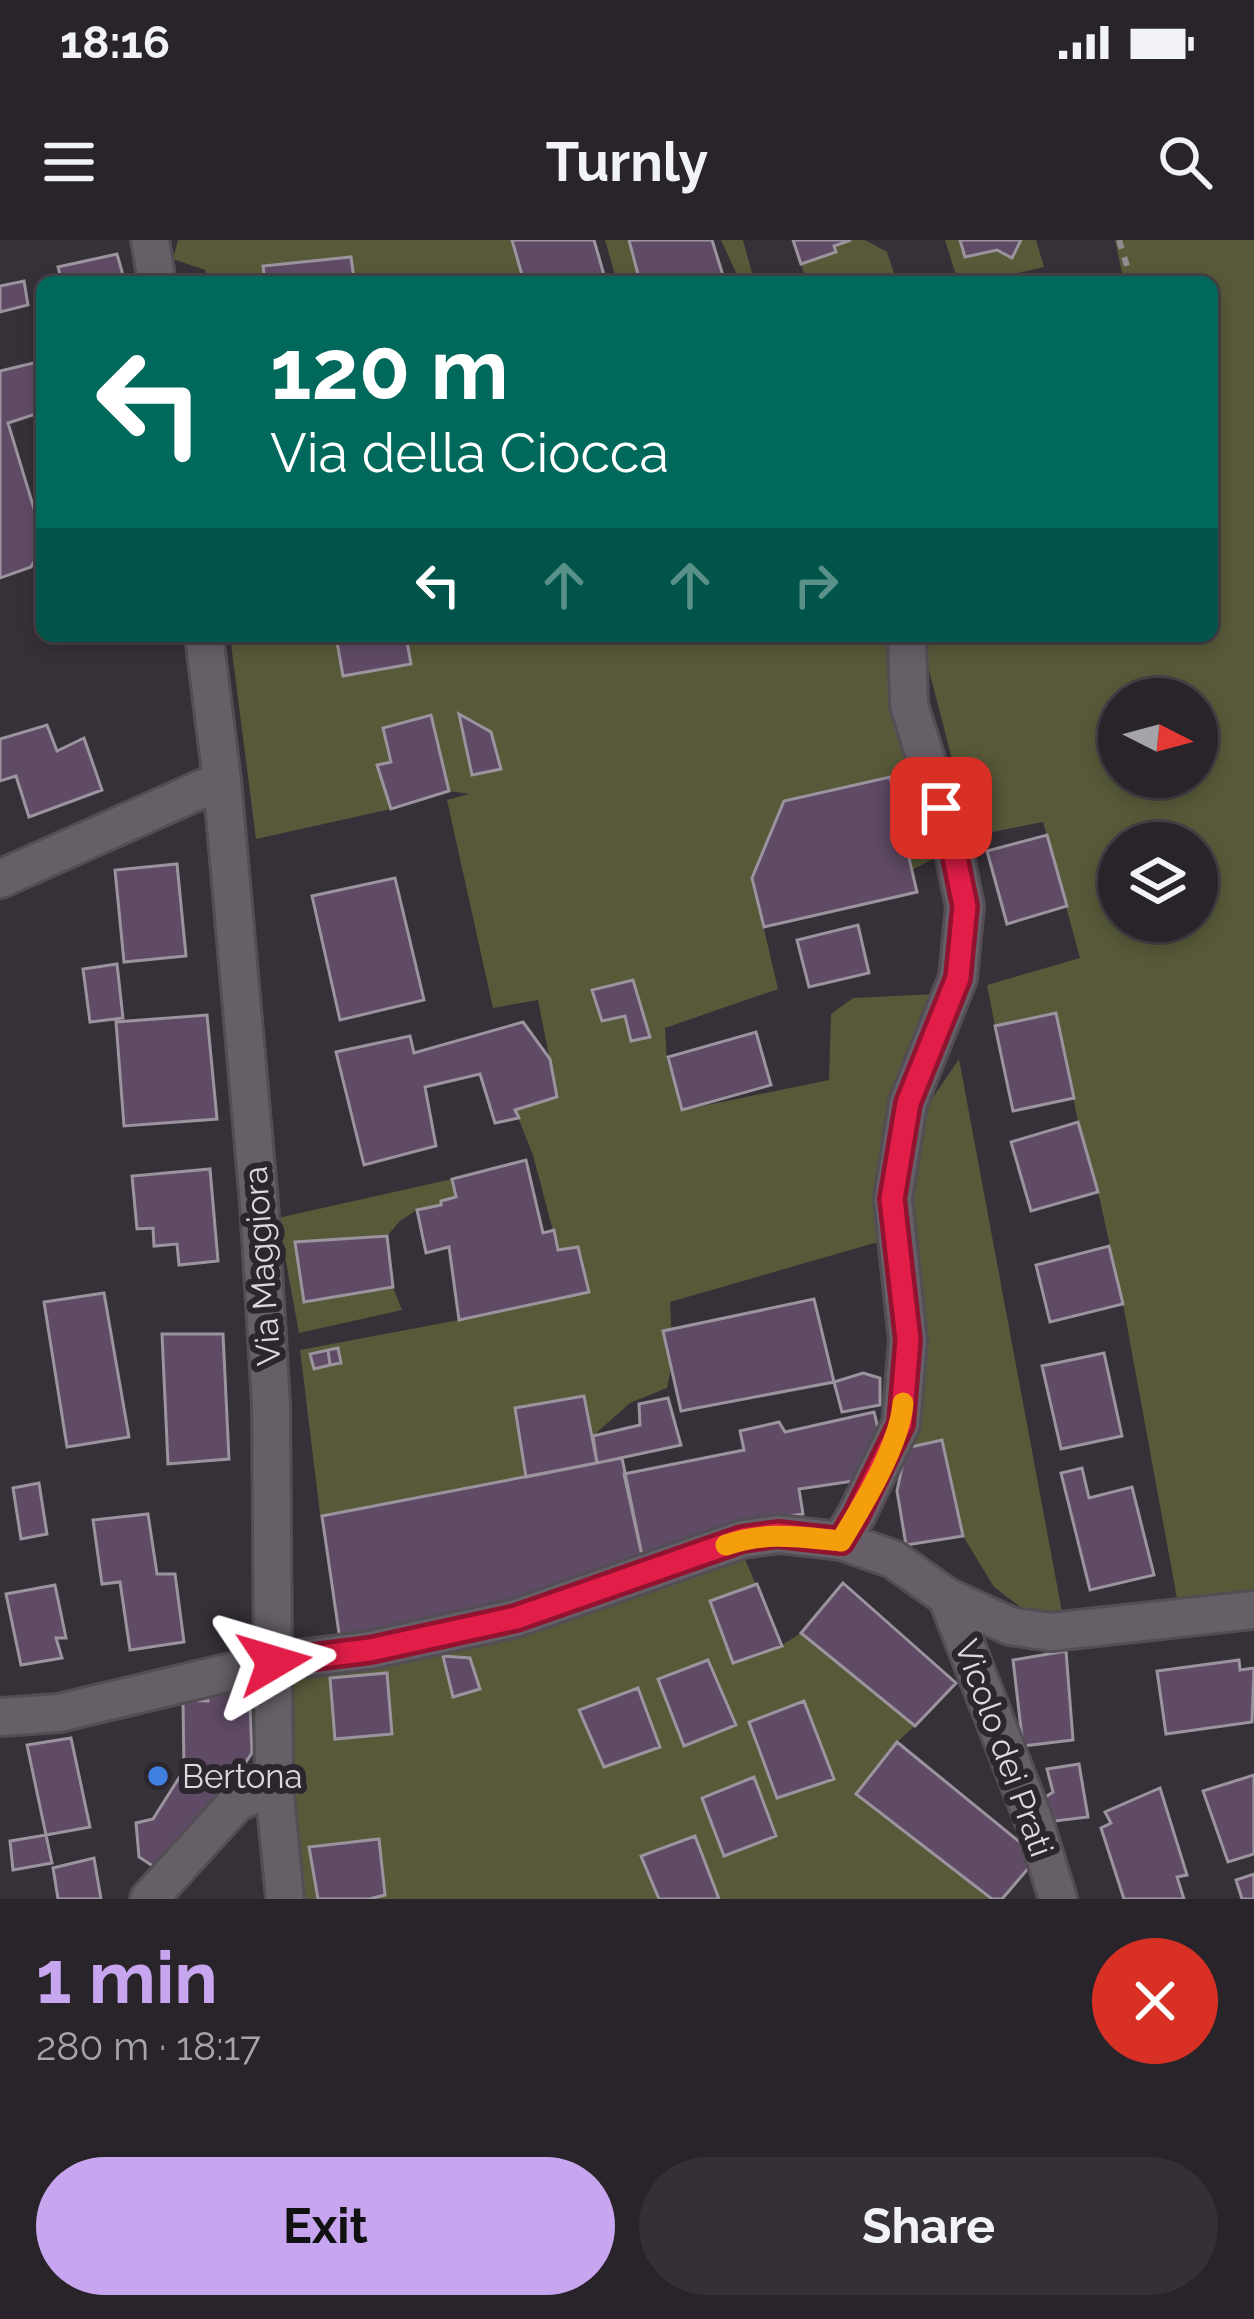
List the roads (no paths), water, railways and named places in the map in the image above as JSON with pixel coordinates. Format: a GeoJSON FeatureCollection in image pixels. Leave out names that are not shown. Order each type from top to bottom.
{"type":"FeatureCollection","features":[{"type":"Feature","properties":{"kind":"street","name":"Via Maggiora"},"geometry":{"type":"LineString","coordinates":[[205,642],[222,780],[259,1203],[270,1382],[274,1785],[285,1899]]}},
{"type":"Feature","properties":{"kind":"street"},"geometry":{"type":"LineString","coordinates":[[841,1541],[901,1424],[908,1340],[892,1199],[908,1103],[958,978],[965,906],[952,843],[909,705],[907,642]]}},
{"type":"Feature","properties":{"kind":"street"},"geometry":{"type":"LineString","coordinates":[[0,879],[222,780]]}},
{"type":"Feature","properties":{"kind":"street"},"geometry":{"type":"LineString","coordinates":[[0,1717],[59,1713],[274,1662],[370,1650],[516,1618],[742,1539],[778,1534],[841,1541],[893,1558],[947,1597],[1010,1626],[1051,1632],[1254,1610]]}},
{"type":"Feature","properties":{"kind":"street","name":"Vicolo dei Prati"},"geometry":{"type":"LineString","coordinates":[[947,1597],[1034,1821],[1058,1899]]}},
{"type":"Feature","properties":{"kind":"street"},"geometry":{"type":"LineString","coordinates":[[149,1899],[236,1804],[274,1785]]}},
{"type":"Feature","properties":{"kind":"place","name":"Bertona"},"geometry":{"type":"Point","coordinates":[158,1776]}}]}
